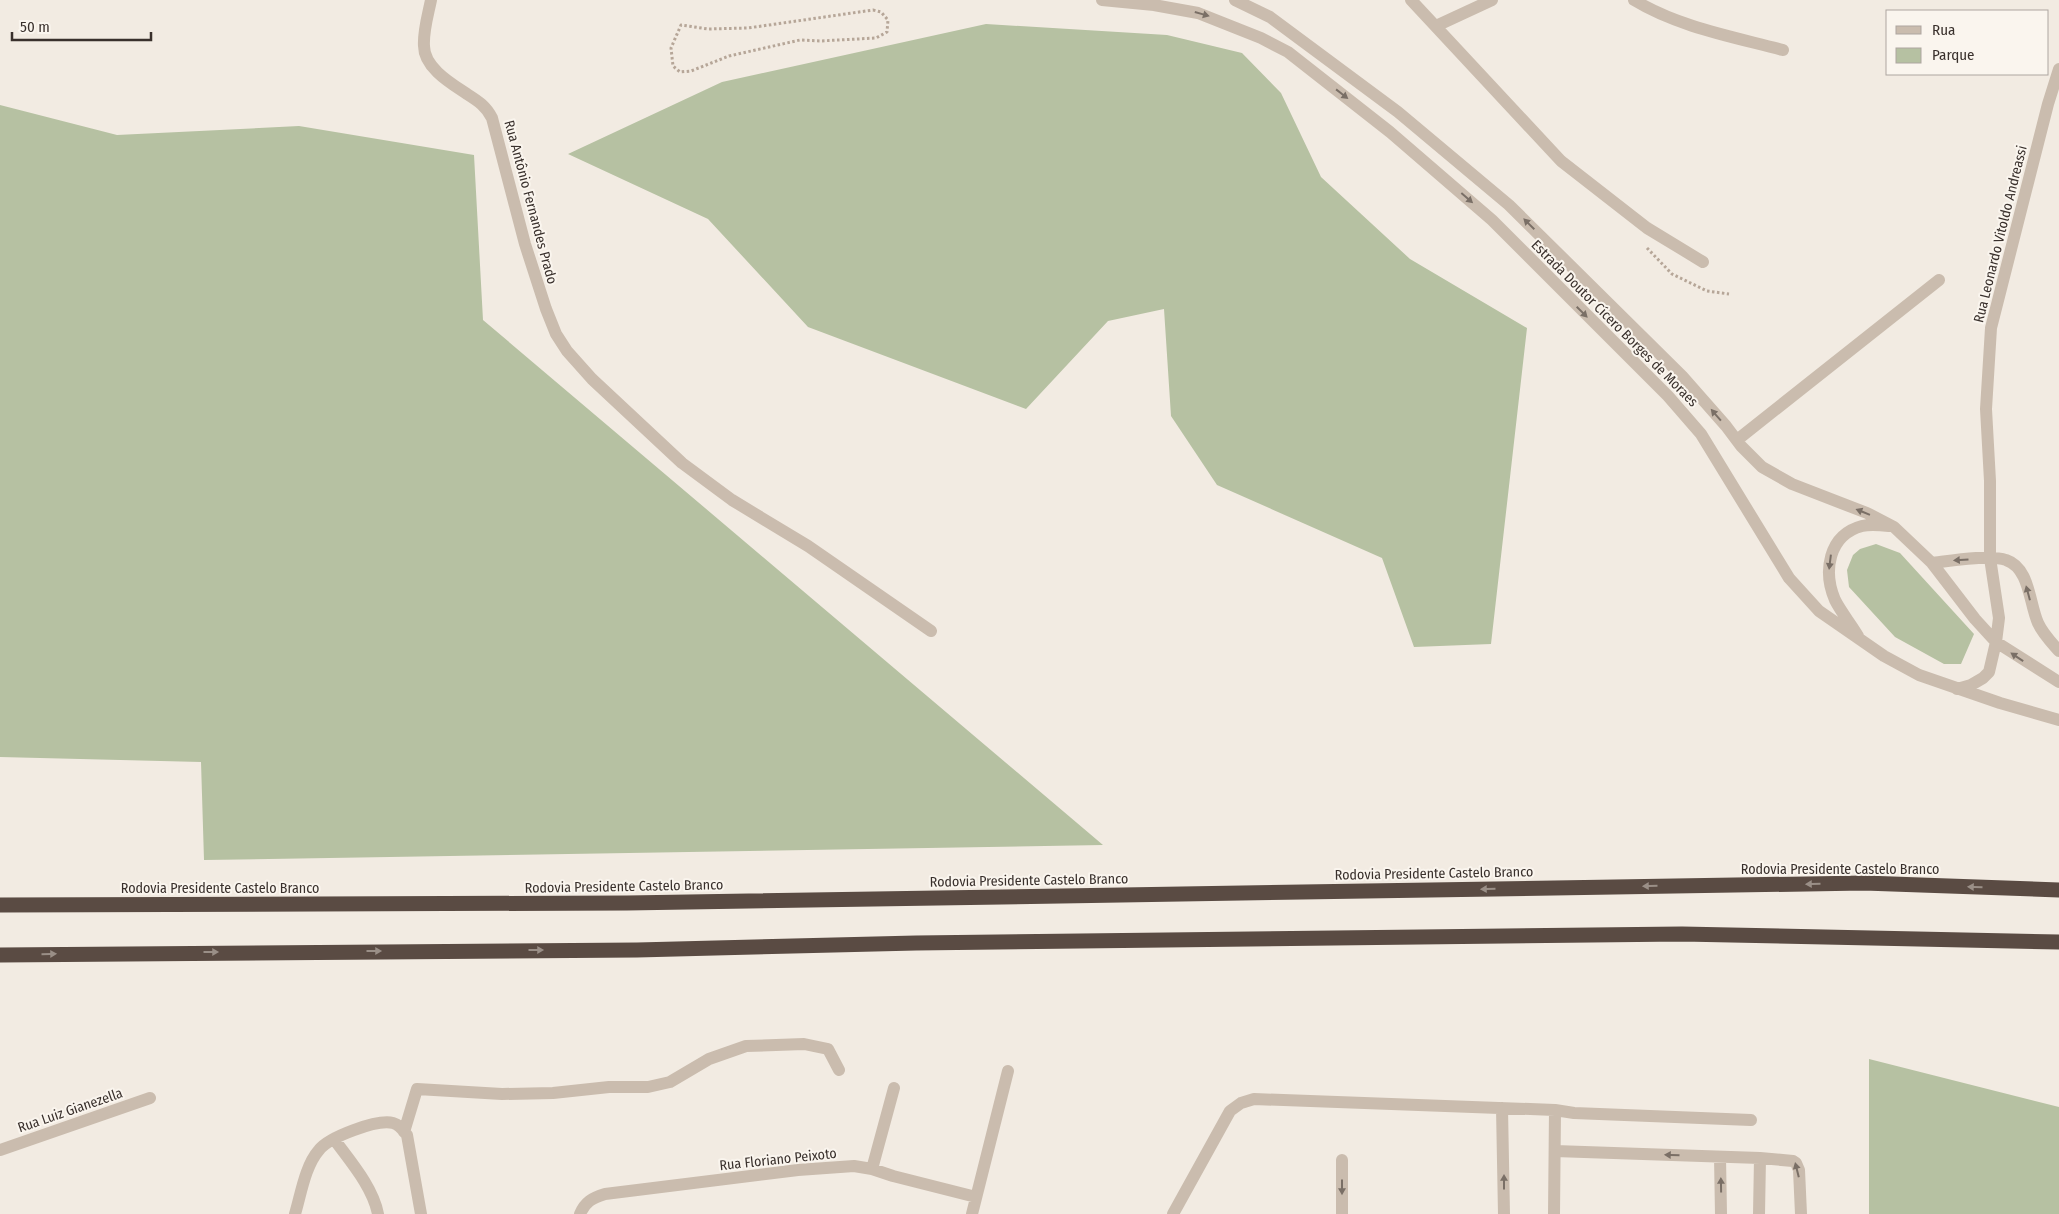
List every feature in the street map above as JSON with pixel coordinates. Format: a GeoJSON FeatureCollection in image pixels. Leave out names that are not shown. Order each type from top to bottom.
{"type":"FeatureCollection","features":[{"type":"Feature","properties":{"kind":"highway","name":"Rodovia Presidente Castelo Branco"},"geometry":{"type":"LineString","coordinates":[[0,905],[627,903],[1864,883],[2059,890]]}},
{"type":"Feature","properties":{"kind":"highway"},"geometry":{"type":"LineString","coordinates":[[2012,888],[2059,884]]}},
{"type":"Feature","properties":{"kind":"highway"},"geometry":{"type":"LineString","coordinates":[[0,955],[627,950],[916,943],[1682,934],[2059,942]]}},
{"type":"Feature","properties":{"kind":"street","name":"Rua Antônio Fernandes Prado"},"geometry":{"type":"LineString","coordinates":[[431,0],[424,48],[430,62],[439,74],[479,101],[488,110],[492,118],[525,244],[546,309],[556,334],[567,351],[592,379],[682,463],[732,500],[808,546],[931,631]]}},
{"type":"Feature","properties":{"kind":"street","name":"Estrada Doutor Cícero Borges de Moraes"},"geometry":{"type":"LineString","coordinates":[[1102,0],[1154,5],[1198,13],[1261,38],[1288,52],[1426,163],[1492,220],[1668,396],[1701,434],[1789,578],[1819,611],[1836,625],[1860,638],[1884,656],[1919,675],[1957,689],[2059,720]]}},
{"type":"Feature","properties":{"kind":"street","name":"Estrada Doutor Cícero Borges de Moraes"},"geometry":{"type":"LineString","coordinates":[[1235,0],[1270,17],[1398,112],[1509,205],[1682,376],[1762,467],[1792,484],[1867,513],[1894,526],[1932,563],[1975,619],[1996,642],[2059,682]]}},
{"type":"Feature","properties":{"kind":"street"},"geometry":{"type":"LineString","coordinates":[[1411,0],[1561,161],[1647,228],[1703,262]]}},
{"type":"Feature","properties":{"kind":"street"},"geometry":{"type":"LineString","coordinates":[[1436,26],[1492,0]]}},
{"type":"Feature","properties":{"kind":"street"},"geometry":{"type":"LineString","coordinates":[[1634,0],[1646,7],[1688,24],[1783,50]]}},
{"type":"Feature","properties":{"kind":"street","name":"Rua Leonardo Vitoldo Andreassi"},"geometry":{"type":"LineString","coordinates":[[1957,689],[1971,685],[1990,672],[1996,642],[1999,618],[1990,558],[1990,481],[1986,409],[1991,328],[2048,104],[2059,69]]}},
{"type":"Feature","properties":{"kind":"street"},"geometry":{"type":"LineString","coordinates":[[1737,440],[1939,280]]}},
{"type":"Feature","properties":{"kind":"street"},"geometry":{"type":"LineString","coordinates":[[1860,638],[1836,601],[1829,571],[1830,558],[1834,547],[1851,530],[1863,526],[1894,526]]}},
{"type":"Feature","properties":{"kind":"street"},"geometry":{"type":"LineString","coordinates":[[1932,563],[1990,558],[2005,560],[2018,567],[2024,578],[2038,624],[2059,651]]}},
{"type":"Feature","properties":{"kind":"street"},"geometry":{"type":"LineString","coordinates":[[404,1132],[417,1089],[502,1094],[553,1093],[609,1087],[648,1087],[670,1082],[709,1059],[746,1046],[804,1044],[828,1049],[839,1070]]}},
{"type":"Feature","properties":{"kind":"street"},"geometry":{"type":"LineString","coordinates":[[972,1214],[1008,1071]]}},
{"type":"Feature","properties":{"kind":"street"},"geometry":{"type":"LineString","coordinates":[[872,1169],[894,1088]]}},
{"type":"Feature","properties":{"kind":"street","name":"Rua Luiz Gianezella"},"geometry":{"type":"LineString","coordinates":[[0,1150],[150,1098]]}},
{"type":"Feature","properties":{"kind":"street"},"geometry":{"type":"LineString","coordinates":[[1173,1214],[1230,1111],[1242,1103],[1254,1099],[1555,1110],[1574,1113],[1751,1120]]}},
{"type":"Feature","properties":{"kind":"street"},"geometry":{"type":"LineString","coordinates":[[1502,1108],[1504,1214]]}},
{"type":"Feature","properties":{"kind":"street"},"geometry":{"type":"LineString","coordinates":[[1554,1214],[1555,1110]]}},
{"type":"Feature","properties":{"kind":"street"},"geometry":{"type":"LineString","coordinates":[[295,1214],[312,1160],[320,1148],[334,1139],[378,1123],[391,1122],[401,1127],[410,1148],[421,1214]]}},
{"type":"Feature","properties":{"kind":"street"},"geometry":{"type":"LineString","coordinates":[[334,1139],[359,1174],[376,1205],[378,1214]]}},
{"type":"Feature","properties":{"kind":"street"},"geometry":{"type":"LineString","coordinates":[[1555,1151],[1760,1158],[1796,1163],[1799,1170],[1801,1214]]}},
{"type":"Feature","properties":{"kind":"street"},"geometry":{"type":"LineString","coordinates":[[1720,1157],[1721,1214]]}},
{"type":"Feature","properties":{"kind":"street"},"geometry":{"type":"LineString","coordinates":[[1759,1214],[1760,1158]]}},
{"type":"Feature","properties":{"kind":"street"},"geometry":{"type":"LineString","coordinates":[[1342,1160],[1342,1214]]}},
{"type":"Feature","properties":{"kind":"street","name":"Rua Floriano Peixoto"},"geometry":{"type":"LineString","coordinates":[[582,1209],[594,1197],[605,1194],[798,1170],[854,1166],[872,1169],[976,1197]]}},
{"type":"Feature","properties":{"kind":"path"},"geometry":{"type":"LineString","coordinates":[[872,10],[882,12],[888,20],[887,32],[876,38],[820,41],[800,40],[729,56],[690,71],[680,72],[673,66],[670,48],[682,25],[708,30],[748,28],[872,10]]}},
{"type":"Feature","properties":{"kind":"green space"},"geometry":{"type":"Polygon","coordinates":[[[986,24],[1167,35],[1242,53],[1281,93],[1321,177],[1410,259],[1527,328],[1491,644],[1414,647],[1382,558],[1217,485],[1171,416],[1164,309],[1108,321],[1026,409],[808,327],[708,219],[568,154],[722,82],[986,24]]]}},
{"type":"Feature","properties":{"kind":"green space"},"geometry":{"type":"Polygon","coordinates":[[[0,105],[117,135],[299,126],[474,155],[483,320],[1103,845],[204,860],[201,762],[0,757],[0,105]]]}},
{"type":"Feature","properties":{"kind":"green space"},"geometry":{"type":"Polygon","coordinates":[[[1876,544],[1900,553],[1974,634],[1961,664],[1944,664],[1895,637],[1849,587],[1847,570],[1853,555],[1860,549],[1876,544]]]}},
{"type":"Feature","properties":{"kind":"green space"},"geometry":{"type":"Polygon","coordinates":[[[1869,1059],[2059,1107],[2059,1214],[1869,1214],[1869,1059]]]}}]}
